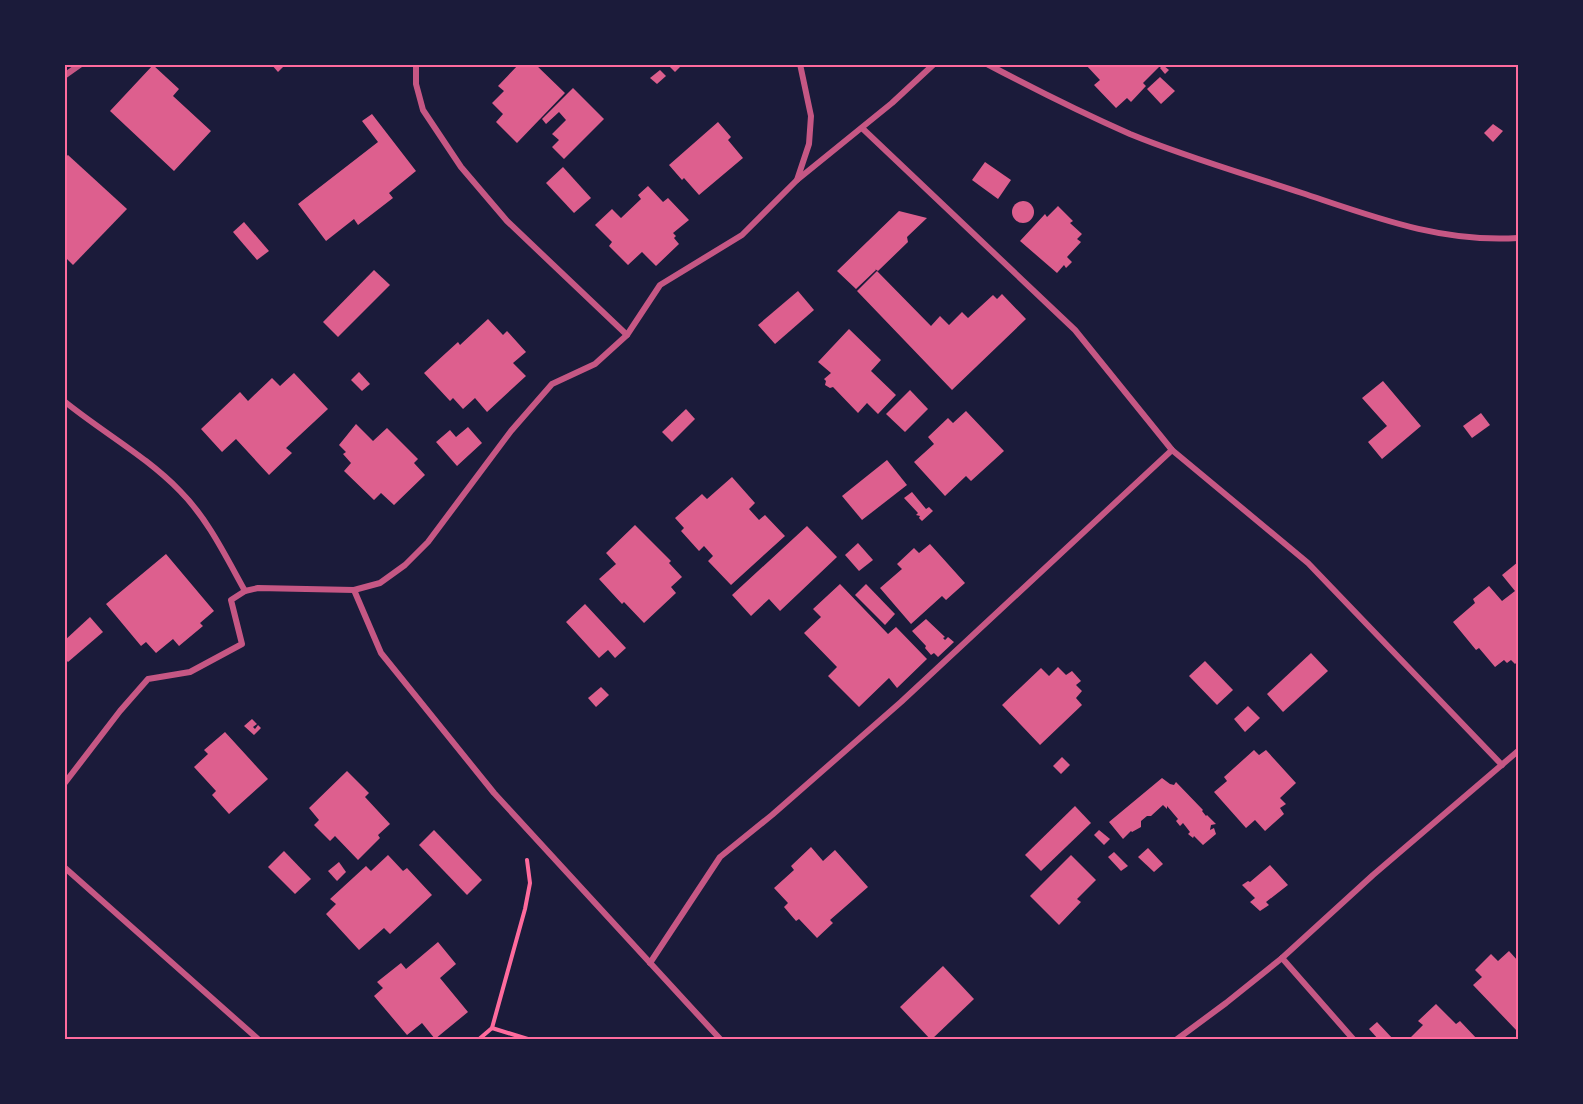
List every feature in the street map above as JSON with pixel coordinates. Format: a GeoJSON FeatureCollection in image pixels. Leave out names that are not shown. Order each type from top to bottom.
{"type":"FeatureCollection","features":[{"type":"Feature","properties":{"kind":"street"},"geometry":{"type":"LineString","coordinates":[[64,76],[81,64]]}},
{"type":"Feature","properties":{"kind":"street"},"geometry":{"type":"LineString","coordinates":[[416,64],[416,84],[423,110],[461,167],[507,221],[627,335]]}},
{"type":"Feature","properties":{"kind":"street"},"geometry":{"type":"LineString","coordinates":[[797,180],[809,144],[811,116],[800,64]]}},
{"type":"Feature","properties":{"kind":"street"},"geometry":{"type":"LineString","coordinates":[[64,784],[120,711],[148,679],[190,672],[242,644],[231,600],[245,591],[275,588],[354,590],[380,582],[405,565],[428,542],[511,431],[552,384],[595,364],[627,335],[660,285],[742,235],[797,180],[862,128],[934,64]]}},
{"type":"Feature","properties":{"kind":"street"},"geometry":{"type":"LineString","coordinates":[[987,64],[1132,134],[1348,208],[1409,227],[1449,236],[1481,239],[1518,238]]}},
{"type":"Feature","properties":{"kind":"street"},"geometry":{"type":"LineString","coordinates":[[862,128],[1075,330],[1172,450],[1308,563],[1502,765]]}},
{"type":"Feature","properties":{"kind":"street"},"geometry":{"type":"LineString","coordinates":[[64,401],[163,474],[182,492],[218,543],[245,591]]}},
{"type":"Feature","properties":{"kind":"street"},"geometry":{"type":"LineString","coordinates":[[650,963],[720,857],[772,815],[901,702],[1172,450]]}},
{"type":"Feature","properties":{"kind":"street"},"geometry":{"type":"LineString","coordinates":[[354,590],[381,653],[494,793],[721,1040]]}},
{"type":"Feature","properties":{"kind":"street"},"geometry":{"type":"LineString","coordinates":[[1176,1040],[1226,1004],[1282,958],[1518,751]]}},
{"type":"Feature","properties":{"kind":"street"},"geometry":{"type":"LineString","coordinates":[[64,867],[259,1040]]}},
{"type":"Feature","properties":{"kind":"street"},"geometry":{"type":"LineString","coordinates":[[1282,958],[1354,1040]]}},
{"type":"Feature","properties":{"kind":"path"},"geometry":{"type":"LineString","coordinates":[[478,1040],[492,1028],[525,909],[530,883],[526,856]]}},
{"type":"Feature","properties":{"kind":"path"},"geometry":{"type":"LineString","coordinates":[[492,1028],[531,1040]]}},
{"type":"Feature","properties":{"kind":"building"},"geometry":{"type":"Polygon","coordinates":[[[271,64],[286,64],[278,72],[271,64]]]}},
{"type":"Feature","properties":{"kind":"building"},"geometry":{"type":"Polygon","coordinates":[[[519,64],[535,64],[565,93],[517,143],[496,122],[503,114],[492,103],[504,91],[498,86],[519,64]]]}},
{"type":"Feature","properties":{"kind":"building"},"geometry":{"type":"Polygon","coordinates":[[[667,64],[683,64],[675,72],[667,64]]]}},
{"type":"Feature","properties":{"kind":"building"},"geometry":{"type":"Polygon","coordinates":[[[1085,64],[1162,64],[1143,83],[1146,86],[1131,102],[1127,98],[1116,108],[1094,85],[1100,80],[1085,64]]]}},
{"type":"Feature","properties":{"kind":"building"},"geometry":{"type":"Polygon","coordinates":[[[153,65],[179,89],[173,96],[211,131],[174,171],[110,111],[153,65]]]}},
{"type":"Feature","properties":{"kind":"building"},"geometry":{"type":"Polygon","coordinates":[[[1163,65],[1169,70],[1165,74],[1160,68],[1163,65]]]}},
{"type":"Feature","properties":{"kind":"building"},"geometry":{"type":"Polygon","coordinates":[[[660,70],[666,76],[657,84],[650,78],[660,70]]]}},
{"type":"Feature","properties":{"kind":"building"},"geometry":{"type":"Polygon","coordinates":[[[1160,77],[1175,91],[1161,104],[1147,89],[1160,77]]]}},
{"type":"Feature","properties":{"kind":"building"},"geometry":{"type":"Polygon","coordinates":[[[573,88],[604,119],[564,159],[552,147],[559,140],[552,134],[566,120],[559,112],[546,124],[542,119],[573,88]]]}},
{"type":"Feature","properties":{"kind":"building"},"geometry":{"type":"Polygon","coordinates":[[[372,114],[416,171],[389,193],[393,198],[358,225],[354,219],[326,241],[298,204],[378,142],[362,121],[372,114]]]}},
{"type":"Feature","properties":{"kind":"building"},"geometry":{"type":"Polygon","coordinates":[[[718,122],[731,137],[728,140],[743,158],[699,195],[669,165],[718,122]]]}},
{"type":"Feature","properties":{"kind":"building"},"geometry":{"type":"Polygon","coordinates":[[[1493,124],[1503,131],[1493,142],[1484,133],[1493,124]]]}},
{"type":"Feature","properties":{"kind":"building"},"geometry":{"type":"Polygon","coordinates":[[[68,155],[127,209],[73,265],[64,256],[64,158],[68,155]]]}},
{"type":"Feature","properties":{"kind":"building"},"geometry":{"type":"Polygon","coordinates":[[[985,162],[1011,180],[998,199],[972,180],[985,162]]]}},
{"type":"Feature","properties":{"kind":"building"},"geometry":{"type":"Polygon","coordinates":[[[563,167],[591,198],[574,213],[546,183],[563,167]]]}},
{"type":"Feature","properties":{"kind":"building"},"geometry":{"type":"Polygon","coordinates":[[[648,186],[663,202],[668,198],[689,220],[673,233],[679,244],[656,266],[642,252],[628,265],[609,246],[612,242],[595,225],[612,209],[621,218],[641,199],[638,195],[648,186]]]}},
{"type":"Feature","properties":{"kind":"building"},"geometry":{"type":"Polygon","coordinates":[[[1023,201],[1031,204],[1034,212],[1031,220],[1023,223],[1015,220],[1012,212],[1015,204],[1023,201]]]}},
{"type":"Feature","properties":{"kind":"building"},"geometry":{"type":"Polygon","coordinates":[[[1058,206],[1073,221],[1070,223],[1082,234],[1077,239],[1081,242],[1067,257],[1072,262],[1066,268],[1064,265],[1057,273],[1020,241],[1045,214],[1047,217],[1058,206]]]}},
{"type":"Feature","properties":{"kind":"building"},"geometry":{"type":"Polygon","coordinates":[[[899,211],[927,218],[907,237],[908,242],[878,271],[875,269],[856,289],[837,271],[899,211]]]}},
{"type":"Feature","properties":{"kind":"building"},"geometry":{"type":"Polygon","coordinates":[[[244,222],[269,251],[257,260],[233,232],[244,222]]]}},
{"type":"Feature","properties":{"kind":"building"},"geometry":{"type":"Polygon","coordinates":[[[374,270],[390,285],[338,337],[323,322],[374,270]]]}},
{"type":"Feature","properties":{"kind":"building"},"geometry":{"type":"Polygon","coordinates":[[[877,271],[931,326],[940,316],[949,325],[962,312],[968,318],[993,295],[997,299],[1002,294],[1026,319],[952,390],[857,291],[877,271]]]}},
{"type":"Feature","properties":{"kind":"building"},"geometry":{"type":"Polygon","coordinates":[[[798,291],[814,310],[775,344],[758,325],[798,291]]]}},
{"type":"Feature","properties":{"kind":"building"},"geometry":{"type":"Polygon","coordinates":[[[488,319],[503,335],[507,331],[526,352],[513,363],[526,376],[487,412],[475,398],[463,409],[453,398],[450,401],[424,373],[458,342],[460,345],[488,319]]]}},
{"type":"Feature","properties":{"kind":"building"},"geometry":{"type":"Polygon","coordinates":[[[849,329],[881,360],[871,371],[896,395],[878,414],[867,403],[858,413],[833,387],[825,385],[824,379],[831,373],[818,362],[849,329]]]}},
{"type":"Feature","properties":{"kind":"building"},"geometry":{"type":"Polygon","coordinates":[[[359,372],[370,384],[362,391],[351,380],[359,372]]]}},
{"type":"Feature","properties":{"kind":"building"},"geometry":{"type":"Polygon","coordinates":[[[294,373],[328,409],[286,448],[292,453],[269,475],[236,439],[222,452],[201,429],[240,392],[248,401],[272,378],[280,386],[294,373]]]}},
{"type":"Feature","properties":{"kind":"building"},"geometry":{"type":"Polygon","coordinates":[[[1383,381],[1421,426],[1382,459],[1368,442],[1387,426],[1362,398],[1383,381]]]}},
{"type":"Feature","properties":{"kind":"building"},"geometry":{"type":"Polygon","coordinates":[[[910,390],[928,409],[905,432],[886,414],[910,390]]]}},
{"type":"Feature","properties":{"kind":"building"},"geometry":{"type":"Polygon","coordinates":[[[686,409],[695,419],[672,442],[662,432],[686,409]]]}},
{"type":"Feature","properties":{"kind":"building"},"geometry":{"type":"Polygon","coordinates":[[[966,411],[1004,451],[971,481],[966,476],[945,496],[914,462],[934,444],[928,437],[948,418],[953,423],[966,411]]]}},
{"type":"Feature","properties":{"kind":"building"},"geometry":{"type":"Polygon","coordinates":[[[1481,413],[1490,425],[1472,438],[1463,426],[1481,413]]]}},
{"type":"Feature","properties":{"kind":"building"},"geometry":{"type":"Polygon","coordinates":[[[356,424],[373,441],[387,428],[418,459],[414,463],[425,475],[394,505],[381,493],[374,500],[344,471],[351,463],[343,454],[346,452],[339,445],[356,424]]]}},
{"type":"Feature","properties":{"kind":"building"},"geometry":{"type":"Polygon","coordinates":[[[468,427],[482,443],[457,466],[436,442],[450,430],[456,437],[468,427]]]}},
{"type":"Feature","properties":{"kind":"building"},"geometry":{"type":"Polygon","coordinates":[[[887,460],[907,485],[862,520],[842,496],[887,460]]]}},
{"type":"Feature","properties":{"kind":"building"},"geometry":{"type":"Polygon","coordinates":[[[732,477],[755,503],[749,509],[759,520],[765,515],[785,536],[731,585],[708,561],[713,556],[704,546],[699,551],[681,531],[684,528],[675,518],[702,494],[707,499],[732,477]]]}},
{"type":"Feature","properties":{"kind":"building"},"geometry":{"type":"Polygon","coordinates":[[[912,492],[926,509],[929,507],[933,511],[922,521],[904,498],[912,492]]]}},
{"type":"Feature","properties":{"kind":"building"},"geometry":{"type":"Polygon","coordinates":[[[635,525],[671,561],[669,563],[682,577],[671,587],[676,593],[644,623],[599,579],[616,564],[606,553],[635,525]]]}},
{"type":"Feature","properties":{"kind":"building"},"geometry":{"type":"Polygon","coordinates":[[[807,526],[837,557],[780,611],[769,599],[751,616],[732,595],[807,526]]]}},
{"type":"Feature","properties":{"kind":"building"},"geometry":{"type":"Polygon","coordinates":[[[858,543],[873,560],[859,571],[845,555],[858,543]]]}},
{"type":"Feature","properties":{"kind":"building"},"geometry":{"type":"Polygon","coordinates":[[[930,544],[965,583],[946,600],[942,596],[911,624],[880,588],[902,569],[897,564],[914,548],[919,553],[930,544]]]}},
{"type":"Feature","properties":{"kind":"building"},"geometry":{"type":"Polygon","coordinates":[[[166,554],[214,611],[200,623],[203,626],[179,646],[173,639],[156,653],[146,642],[141,646],[106,604],[166,554]]]}},
{"type":"Feature","properties":{"kind":"building"},"geometry":{"type":"Polygon","coordinates":[[[1518,562],[1518,661],[1515,664],[1511,660],[1507,663],[1504,660],[1495,667],[1479,648],[1476,650],[1453,622],[1475,603],[1473,599],[1489,586],[1502,601],[1515,591],[1502,575],[1518,562]]]}},
{"type":"Feature","properties":{"kind":"building"},"geometry":{"type":"Polygon","coordinates":[[[840,584],[888,634],[896,627],[927,659],[897,688],[889,678],[859,707],[828,676],[837,667],[804,633],[821,617],[813,609],[840,584]]]}},
{"type":"Feature","properties":{"kind":"building"},"geometry":{"type":"Polygon","coordinates":[[[866,584],[895,614],[885,625],[855,595],[866,584]]]}},
{"type":"Feature","properties":{"kind":"building"},"geometry":{"type":"Polygon","coordinates":[[[585,604],[626,648],[615,658],[608,650],[599,658],[566,622],[585,604]]]}},
{"type":"Feature","properties":{"kind":"building"},"geometry":{"type":"Polygon","coordinates":[[[90,617],[103,632],[68,662],[64,658],[64,641],[90,617]]]}},
{"type":"Feature","properties":{"kind":"building"},"geometry":{"type":"Polygon","coordinates":[[[926,619],[945,637],[943,638],[945,640],[948,637],[954,642],[938,657],[934,653],[931,655],[912,631],[926,619]]]}},
{"type":"Feature","properties":{"kind":"building"},"geometry":{"type":"Polygon","coordinates":[[[1311,653],[1328,671],[1283,712],[1267,694],[1311,653]]]}},
{"type":"Feature","properties":{"kind":"building"},"geometry":{"type":"Polygon","coordinates":[[[1205,661],[1233,690],[1217,705],[1189,676],[1205,661]]]}},
{"type":"Feature","properties":{"kind":"building"},"geometry":{"type":"Polygon","coordinates":[[[1058,667],[1066,675],[1072,671],[1081,681],[1076,685],[1082,691],[1076,698],[1082,705],[1040,745],[1002,705],[1041,668],[1049,676],[1058,667]]]}},
{"type":"Feature","properties":{"kind":"building"},"geometry":{"type":"Polygon","coordinates":[[[601,687],[609,695],[596,707],[588,698],[601,687]]]}},
{"type":"Feature","properties":{"kind":"building"},"geometry":{"type":"Polygon","coordinates":[[[1248,706],[1260,718],[1245,732],[1234,719],[1248,706]]]}},
{"type":"Feature","properties":{"kind":"building"},"geometry":{"type":"Polygon","coordinates":[[[252,719],[257,724],[253,727],[255,729],[258,725],[261,728],[254,735],[244,726],[252,719]]]}},
{"type":"Feature","properties":{"kind":"building"},"geometry":{"type":"Polygon","coordinates":[[[225,732],[268,779],[229,814],[212,795],[216,791],[194,767],[208,754],[204,750],[225,732]]]}},
{"type":"Feature","properties":{"kind":"building"},"geometry":{"type":"Polygon","coordinates":[[[1254,750],[1259,755],[1266,750],[1296,783],[1280,798],[1286,804],[1280,808],[1284,814],[1265,831],[1255,820],[1246,828],[1214,792],[1227,781],[1224,777],[1254,750]]]}},
{"type":"Feature","properties":{"kind":"building"},"geometry":{"type":"Polygon","coordinates":[[[1062,757],[1070,765],[1061,774],[1053,766],[1062,757]]]}},
{"type":"Feature","properties":{"kind":"building"},"geometry":{"type":"Polygon","coordinates":[[[347,771],[369,793],[365,797],[390,824],[378,835],[380,838],[358,860],[335,836],[330,841],[314,825],[319,820],[309,808],[347,771]]]}},
{"type":"Feature","properties":{"kind":"building"},"geometry":{"type":"Polygon","coordinates":[[[1162,778],[1170,784],[1174,785],[1176,782],[1216,824],[1211,825],[1210,830],[1214,828],[1216,834],[1203,845],[1194,836],[1193,838],[1188,834],[1190,832],[1183,823],[1180,826],[1176,821],[1178,819],[1167,806],[1167,809],[1163,805],[1151,816],[1141,821],[1141,827],[1131,831],[1123,839],[1109,822],[1162,778]]]}},
{"type":"Feature","properties":{"kind":"building"},"geometry":{"type":"Polygon","coordinates":[[[1075,806],[1091,823],[1041,871],[1025,855],[1075,806]]]}},
{"type":"Feature","properties":{"kind":"building"},"geometry":{"type":"Polygon","coordinates":[[[434,830],[482,880],[467,895],[419,845],[434,830]]]}},
{"type":"Feature","properties":{"kind":"building"},"geometry":{"type":"Polygon","coordinates":[[[1099,830],[1110,839],[1104,845],[1094,835],[1099,830]]]}},
{"type":"Feature","properties":{"kind":"building"},"geometry":{"type":"Polygon","coordinates":[[[811,847],[823,861],[835,850],[868,887],[830,920],[833,923],[817,938],[799,919],[796,921],[784,907],[788,903],[774,888],[794,870],[791,866],[811,847]]]}},
{"type":"Feature","properties":{"kind":"building"},"geometry":{"type":"Polygon","coordinates":[[[1148,848],[1163,864],[1154,872],[1138,857],[1148,848]]]}},
{"type":"Feature","properties":{"kind":"building"},"geometry":{"type":"Polygon","coordinates":[[[284,851],[311,879],[295,894],[268,867],[284,851]]]}},
{"type":"Feature","properties":{"kind":"building"},"geometry":{"type":"Polygon","coordinates":[[[1114,852],[1128,866],[1121,871],[1108,857],[1114,852]]]}},
{"type":"Feature","properties":{"kind":"building"},"geometry":{"type":"Polygon","coordinates":[[[388,855],[403,871],[407,868],[432,895],[390,934],[384,928],[359,950],[326,914],[336,904],[330,899],[366,866],[371,871],[388,855]]]}},
{"type":"Feature","properties":{"kind":"building"},"geometry":{"type":"Polygon","coordinates":[[[1071,855],[1096,880],[1077,899],[1081,902],[1059,925],[1030,896],[1071,855]]]}},
{"type":"Feature","properties":{"kind":"building"},"geometry":{"type":"Polygon","coordinates":[[[339,862],[346,872],[337,881],[328,871],[339,862]]]}},
{"type":"Feature","properties":{"kind":"building"},"geometry":{"type":"Polygon","coordinates":[[[1270,865],[1288,885],[1266,902],[1269,905],[1260,911],[1250,902],[1255,898],[1242,885],[1250,882],[1270,865]]]}},
{"type":"Feature","properties":{"kind":"building"},"geometry":{"type":"Polygon","coordinates":[[[438,942],[456,964],[440,978],[468,1012],[435,1039],[422,1023],[407,1035],[374,996],[383,988],[377,982],[401,963],[406,969],[438,942]]]}},
{"type":"Feature","properties":{"kind":"building"},"geometry":{"type":"Polygon","coordinates":[[[1509,951],[1518,961],[1518,1032],[1473,985],[1482,977],[1475,970],[1491,954],[1498,961],[1509,951]]]}},
{"type":"Feature","properties":{"kind":"building"},"geometry":{"type":"Polygon","coordinates":[[[943,966],[974,999],[931,1040],[900,1007],[943,966]]]}},
{"type":"Feature","properties":{"kind":"building"},"geometry":{"type":"Polygon","coordinates":[[[1436,1004],[1456,1024],[1460,1021],[1478,1040],[1413,1040],[1411,1037],[1423,1025],[1418,1021],[1436,1004]]]}},
{"type":"Feature","properties":{"kind":"building"},"geometry":{"type":"Polygon","coordinates":[[[1377,1022],[1394,1040],[1379,1040],[1369,1029],[1377,1022]]]}}]}
